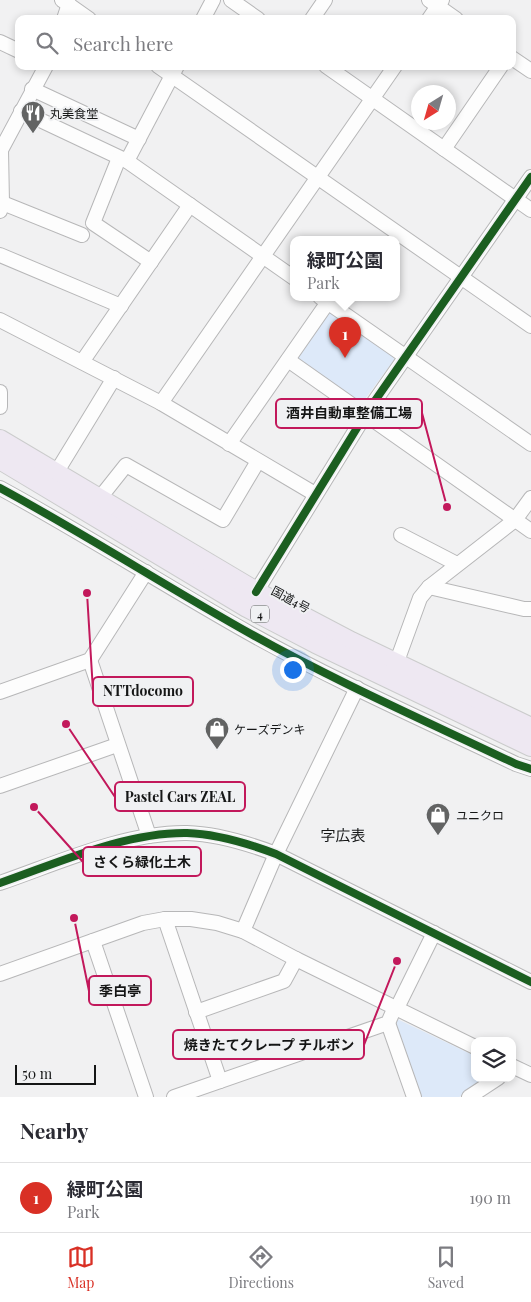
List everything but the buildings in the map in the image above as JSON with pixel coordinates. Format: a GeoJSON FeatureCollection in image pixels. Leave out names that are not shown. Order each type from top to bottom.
{"type":"FeatureCollection","features":[{"type":"Feature","properties":{"kind":"highway","name":"国道4号"},"geometry":{"type":"LineString","coordinates":[[0,440],[256,592],[396,664],[531,728]]}},
{"type":"Feature","properties":{"kind":"highway","name":"4"},"geometry":{"type":"LineString","coordinates":[[0,459],[247,607],[316,643],[531,746]]}},
{"type":"Feature","properties":{"kind":"street"},"geometry":{"type":"LineString","coordinates":[[204,15],[213,0]]}},
{"type":"Feature","properties":{"kind":"street"},"geometry":{"type":"LineString","coordinates":[[231,0],[252,15]]}},
{"type":"Feature","properties":{"kind":"street"},"geometry":{"type":"LineString","coordinates":[[315,15],[326,0]]}},
{"type":"Feature","properties":{"kind":"street"},"geometry":{"type":"LineString","coordinates":[[64,15],[66,2],[84,15]]}},
{"type":"Feature","properties":{"kind":"street"},"geometry":{"type":"LineString","coordinates":[[430,15],[436,2],[451,15]]}},
{"type":"Feature","properties":{"kind":"street"},"geometry":{"type":"LineString","coordinates":[[0,42],[15,49]]}},
{"type":"Feature","properties":{"kind":"street"},"geometry":{"type":"LineString","coordinates":[[516,61],[531,71]]}},
{"type":"Feature","properties":{"kind":"street"},"geometry":{"type":"LineString","coordinates":[[44,70],[1,150],[1,205],[82,236]]}},
{"type":"Feature","properties":{"kind":"street"},"geometry":{"type":"LineString","coordinates":[[332,70],[531,210]]}},
{"type":"Feature","properties":{"kind":"street"},"geometry":{"type":"LineString","coordinates":[[161,403],[392,70]]}},
{"type":"Feature","properties":{"kind":"street"},"geometry":{"type":"LineString","coordinates":[[444,149],[498,70]]}},
{"type":"Feature","properties":{"kind":"street"},"geometry":{"type":"LineString","coordinates":[[151,262],[93,223],[123,160],[139,139],[174,71],[318,178],[531,326]]}},
{"type":"Feature","properties":{"kind":"street"},"geometry":{"type":"LineString","coordinates":[[32,89],[139,139]]}},
{"type":"Feature","properties":{"kind":"street"},"geometry":{"type":"LineString","coordinates":[[21,111],[123,160],[290,275]]}},
{"type":"Feature","properties":{"kind":"street"},"geometry":{"type":"LineString","coordinates":[[256,592],[365,415],[531,177]]}},
{"type":"Feature","properties":{"kind":"street"},"geometry":{"type":"LineString","coordinates":[[82,362],[190,205]]}},
{"type":"Feature","properties":{"kind":"street"},"geometry":{"type":"LineString","coordinates":[[0,255],[121,306]]}},
{"type":"Feature","properties":{"kind":"street"},"geometry":{"type":"LineString","coordinates":[[229,444],[288,360],[323,301]]}},
{"type":"Feature","properties":{"kind":"street"},"geometry":{"type":"LineString","coordinates":[[325,301],[531,444]]}},
{"type":"Feature","properties":{"kind":"street"},"geometry":{"type":"LineString","coordinates":[[0,320],[161,403],[315,494]]}},
{"type":"Feature","properties":{"kind":"street"},"geometry":{"type":"LineString","coordinates":[[288,360],[531,531]]}},
{"type":"Feature","properties":{"kind":"street"},"geometry":{"type":"LineString","coordinates":[[56,473],[114,378]]}},
{"type":"Feature","properties":{"kind":"street"},"geometry":{"type":"LineString","coordinates":[[0,392],[0,407]]}},
{"type":"Feature","properties":{"kind":"street"},"geometry":{"type":"LineString","coordinates":[[99,499],[126,465],[224,520],[258,461]]}},
{"type":"Feature","properties":{"kind":"street"},"geometry":{"type":"LineString","coordinates":[[0,488],[69,525],[252,635],[357,688],[516,764],[531,769]]}},
{"type":"Feature","properties":{"kind":"street"},"geometry":{"type":"LineString","coordinates":[[396,664],[420,598],[429,587],[457,564],[515,520],[531,498]]}},
{"type":"Feature","properties":{"kind":"street"},"geometry":{"type":"LineString","coordinates":[[401,535],[457,564]]}},
{"type":"Feature","properties":{"kind":"street"},"geometry":{"type":"LineString","coordinates":[[0,692],[90,660],[146,572]]}},
{"type":"Feature","properties":{"kind":"street"},"geometry":{"type":"LineString","coordinates":[[429,587],[531,609]]}},
{"type":"Feature","properties":{"kind":"street"},"geometry":{"type":"LineString","coordinates":[[90,660],[149,836]]}},
{"type":"Feature","properties":{"kind":"street"},"geometry":{"type":"LineString","coordinates":[[243,930],[276,854],[357,688]]}},
{"type":"Feature","properties":{"kind":"street"},"geometry":{"type":"LineString","coordinates":[[0,786],[117,745]]}},
{"type":"Feature","properties":{"kind":"street"},"geometry":{"type":"LineString","coordinates":[[0,883],[124,841],[149,836],[187,833],[219,836],[248,843],[276,854],[531,982]]}},
{"type":"Feature","properties":{"kind":"street"},"geometry":{"type":"LineString","coordinates":[[165,919],[220,1081]]}},
{"type":"Feature","properties":{"kind":"street"},"geometry":{"type":"LineString","coordinates":[[0,974],[143,923],[165,919],[217,923],[243,930],[296,959],[471,1045]]}},
{"type":"Feature","properties":{"kind":"street"},"geometry":{"type":"LineString","coordinates":[[174,1097],[388,1022],[434,933]]}},
{"type":"Feature","properties":{"kind":"street"},"geometry":{"type":"LineString","coordinates":[[93,941],[146,1097]]}},
{"type":"Feature","properties":{"kind":"street"},"geometry":{"type":"LineString","coordinates":[[196,1012],[284,980],[296,959]]}},
{"type":"Feature","properties":{"kind":"street"},"geometry":{"type":"LineString","coordinates":[[388,1022],[414,1097]]}},
{"type":"Feature","properties":{"kind":"street"},"geometry":{"type":"LineString","coordinates":[[516,1068],[531,1075]]}},
{"type":"Feature","properties":{"kind":"street"},"geometry":{"type":"LineString","coordinates":[[470,1097],[492,1082]]}},
{"type":"Feature","properties":{"kind":"shaded area"},"geometry":{"type":"Polygon","coordinates":[[[333,312],[393,354],[394,360],[362,403],[357,405],[298,364],[297,357],[327,314],[333,312]]]}},
{"type":"Feature","properties":{"kind":"shaded area"},"geometry":{"type":"Polygon","coordinates":[[[397,1019],[471,1054],[471,1082],[486,1082],[459,1097],[416,1097],[391,1025],[397,1019]]]}},
{"type":"Feature","properties":{"kind":"cycle path"},"geometry":{"type":"LineString","coordinates":[[256,592],[365,415],[531,177]]}},
{"type":"Feature","properties":{"kind":"cycle path"},"geometry":{"type":"LineString","coordinates":[[0,488],[283,652],[516,764],[531,769]]}},
{"type":"Feature","properties":{"kind":"cycle path"},"geometry":{"type":"LineString","coordinates":[[0,883],[92,850],[140,838],[187,833],[221,837],[276,854],[531,982]]}},
{"type":"Feature","properties":{"kind":"place","name":"丸美食堂"},"geometry":{"type":"Point","coordinates":[33,134]}},
{"type":"Feature","properties":{"kind":"place","name":"緑町公園"},"geometry":{"type":"Point","coordinates":[345,358]}},
{"type":"Feature","properties":{"kind":"place","name":"酒井自動車整備工場"},"geometry":{"type":"Point","coordinates":[447,507]}},
{"type":"Feature","properties":{"kind":"place","name":"NTTdocomo"},"geometry":{"type":"Point","coordinates":[87,593]}},
{"type":"Feature","properties":{"kind":"place","name":"Pastel Cars ZEAL"},"geometry":{"type":"Point","coordinates":[66,724]}},
{"type":"Feature","properties":{"kind":"place","name":"ケーズデンキ"},"geometry":{"type":"Point","coordinates":[217,750]}},
{"type":"Feature","properties":{"kind":"place","name":"さくら緑化土木"},"geometry":{"type":"Point","coordinates":[34,807]}},
{"type":"Feature","properties":{"kind":"place","name":"ユニクロ"},"geometry":{"type":"Point","coordinates":[438,836]}},
{"type":"Feature","properties":{"kind":"place","name":"季白亭"},"geometry":{"type":"Point","coordinates":[74,918]}},
{"type":"Feature","properties":{"kind":"place","name":"焼きたてクレープ チルボン"},"geometry":{"type":"Point","coordinates":[397,961]}},
{"type":"Feature","properties":{"kind":"district","name":"字広表"},"geometry":{"type":"Point","coordinates":[343,835]}}]}
